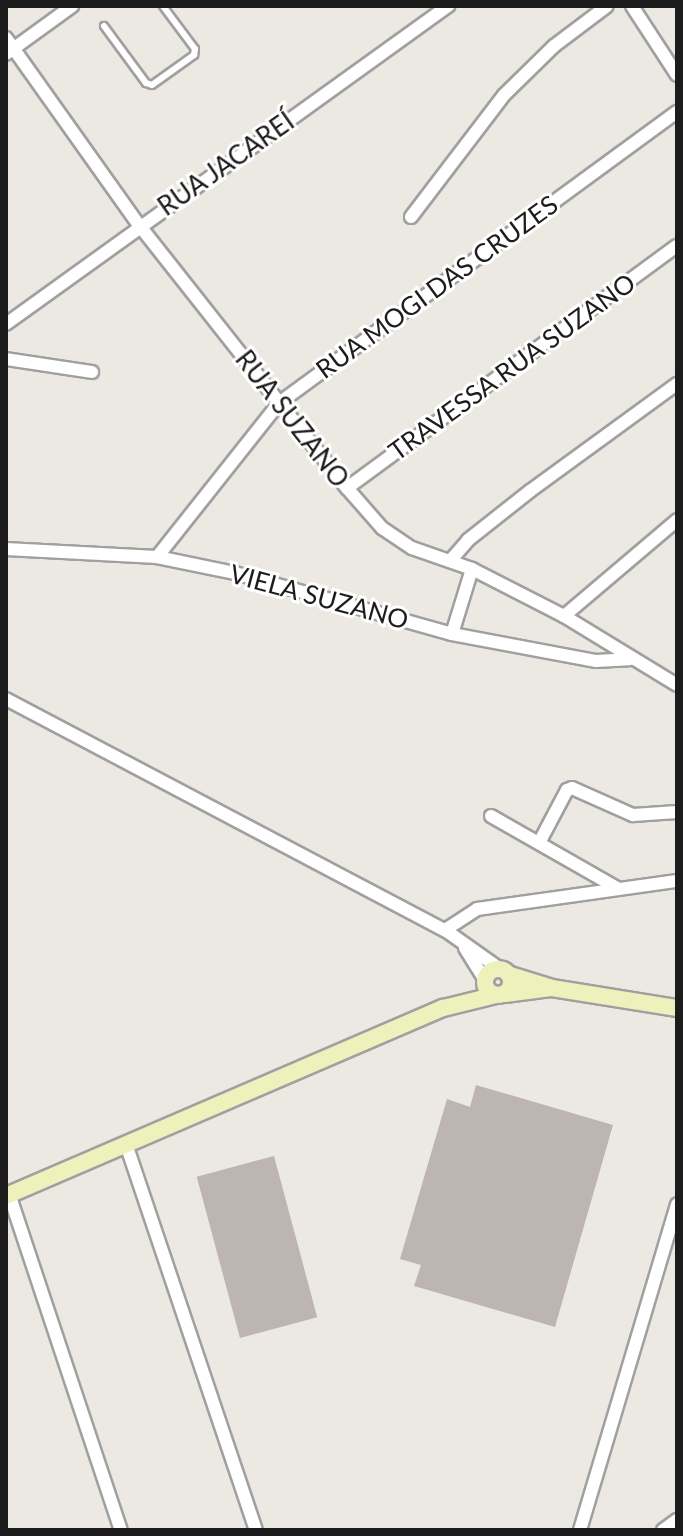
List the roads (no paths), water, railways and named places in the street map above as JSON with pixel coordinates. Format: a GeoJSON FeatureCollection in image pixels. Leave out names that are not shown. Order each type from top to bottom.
{"type":"FeatureCollection","features":[{"type":"Feature","properties":{"kind":"main road"},"geometry":{"type":"LineString","coordinates":[[443,1008],[485,981],[492,970],[552,988],[677,1008]]}},
{"type":"Feature","properties":{"kind":"main road"},"geometry":{"type":"LineString","coordinates":[[500,994],[512,984],[505,972]]}},
{"type":"Feature","properties":{"kind":"main road"},"geometry":{"type":"LineString","coordinates":[[485,981],[489,992],[500,994]]}},
{"type":"Feature","properties":{"kind":"main road"},"geometry":{"type":"LineString","coordinates":[[8,1195],[443,1008],[500,994],[552,988]]}},
{"type":"Feature","properties":{"kind":"street"},"geometry":{"type":"LineString","coordinates":[[8,47],[72,6]]}},
{"type":"Feature","properties":{"kind":"street","name":"RUA JACAREÍ"},"geometry":{"type":"LineString","coordinates":[[6,324],[139,225],[448,6]]}},
{"type":"Feature","properties":{"kind":"street"},"geometry":{"type":"LineString","coordinates":[[411,217],[504,95],[537,61],[607,6]]}},
{"type":"Feature","properties":{"kind":"street"},"geometry":{"type":"LineString","coordinates":[[632,6],[677,75]]}},
{"type":"Feature","properties":{"kind":"street","name":"RUA SUZANO"},"geometry":{"type":"LineString","coordinates":[[8,47],[139,225],[279,403],[347,488],[396,540],[472,569],[564,616],[629,659],[677,685]]}},
{"type":"Feature","properties":{"kind":"street","name":"RUA MOGI DAS CRUZES"},"geometry":{"type":"LineString","coordinates":[[157,557],[279,403],[677,112]]}},
{"type":"Feature","properties":{"kind":"street","name":"TRAVESSA RUA SUZANO"},"geometry":{"type":"LineString","coordinates":[[347,488],[677,246]]}},
{"type":"Feature","properties":{"kind":"street"},"geometry":{"type":"LineString","coordinates":[[6,359],[92,372]]}},
{"type":"Feature","properties":{"kind":"street"},"geometry":{"type":"LineString","coordinates":[[450,561],[468,540],[518,500],[677,384]]}},
{"type":"Feature","properties":{"kind":"street"},"geometry":{"type":"LineString","coordinates":[[564,616],[677,520]]}},
{"type":"Feature","properties":{"kind":"street","name":"VIELA SUZANO"},"geometry":{"type":"LineString","coordinates":[[6,549],[157,557],[235,573],[452,634],[596,661],[629,659]]}},
{"type":"Feature","properties":{"kind":"street"},"geometry":{"type":"LineString","coordinates":[[452,634],[472,569]]}},
{"type":"Feature","properties":{"kind":"street"},"geometry":{"type":"LineString","coordinates":[[6,699],[445,930],[505,972]]}},
{"type":"Feature","properties":{"kind":"street"},"geometry":{"type":"LineString","coordinates":[[539,843],[567,790],[572,788],[633,815],[677,812]]}},
{"type":"Feature","properties":{"kind":"street"},"geometry":{"type":"LineString","coordinates":[[491,816],[617,888]]}},
{"type":"Feature","properties":{"kind":"street"},"geometry":{"type":"LineString","coordinates":[[445,930],[477,909],[677,881]]}},
{"type":"Feature","properties":{"kind":"street"},"geometry":{"type":"LineString","coordinates":[[463,945],[485,981]]}},
{"type":"Feature","properties":{"kind":"street"},"geometry":{"type":"LineString","coordinates":[[126,1144],[256,1530]]}},
{"type":"Feature","properties":{"kind":"street"},"geometry":{"type":"LineString","coordinates":[[8,1195],[121,1530]]}},
{"type":"Feature","properties":{"kind":"street"},"geometry":{"type":"LineString","coordinates":[[580,1530],[677,1204]]}},
{"type":"Feature","properties":{"kind":"street"},"geometry":{"type":"LineString","coordinates":[[663,1530],[677,1520]]}},
{"type":"Feature","properties":{"kind":"lane"},"geometry":{"type":"LineString","coordinates":[[104,26],[146,83],[152,85],[194,55],[195,49],[163,6]]}}]}
